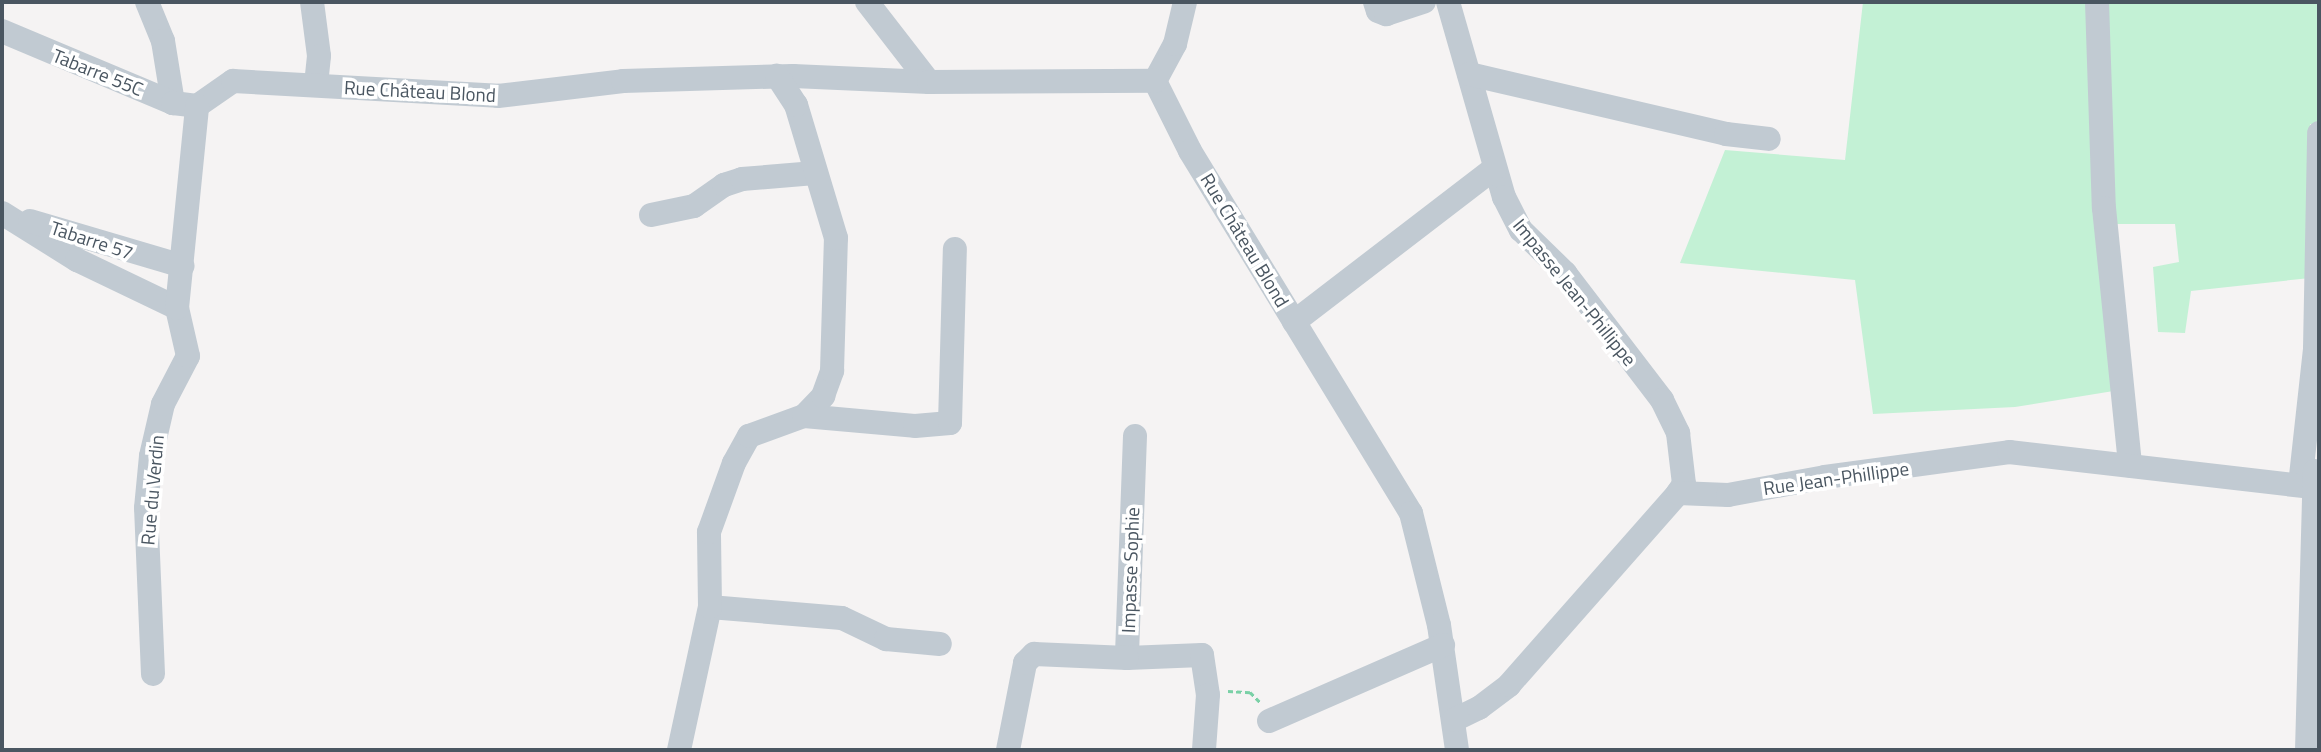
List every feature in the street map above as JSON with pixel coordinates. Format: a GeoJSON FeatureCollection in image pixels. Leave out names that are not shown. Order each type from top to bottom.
{"type":"FeatureCollection","features":[{"type":"Feature","properties":{"kind":"street","name":"Rue du Verdin"},"geometry":{"type":"LineString","coordinates":[[147,2],[185,105],[183,266],[177,307],[188,356],[163,404],[146,508],[153,674]]}},
{"type":"Feature","properties":{"kind":"street"},"geometry":{"type":"LineString","coordinates":[[312,2],[318,56],[316,85]]}},
{"type":"Feature","properties":{"kind":"street"},"geometry":{"type":"LineString","coordinates":[[867,2],[929,82]]}},
{"type":"Feature","properties":{"kind":"street"},"geometry":{"type":"LineString","coordinates":[[1155,81],[1175,44],[1185,2]]}},
{"type":"Feature","properties":{"kind":"street"},"geometry":{"type":"LineString","coordinates":[[1375,2],[1378,11],[1386,14],[1424,2]]}},
{"type":"Feature","properties":{"kind":"street","name":"Impasse Jean-Phillippe"},"geometry":{"type":"LineString","coordinates":[[1448,2],[1495,168],[1521,230],[1565,273],[1662,400],[1678,433],[1684,484],[1678,493]]}},
{"type":"Feature","properties":{"kind":"street"},"geometry":{"type":"LineString","coordinates":[[2097,2],[2104,208],[2130,466]]}},
{"type":"Feature","properties":{"kind":"street","name":"Tabarre 55C"},"geometry":{"type":"LineString","coordinates":[[2,31],[185,105]]}},
{"type":"Feature","properties":{"kind":"street"},"geometry":{"type":"LineString","coordinates":[[1469,74],[1726,134],[1769,139]]}},
{"type":"Feature","properties":{"kind":"street","name":"Rue Château Blond"},"geometry":{"type":"LineString","coordinates":[[185,105],[233,81],[498,96],[623,81],[777,76],[929,82],[1155,81],[1190,151],[1411,513],[1443,645],[1457,750]]}},
{"type":"Feature","properties":{"kind":"street"},"geometry":{"type":"LineString","coordinates":[[777,76],[796,104],[836,238],[832,372],[823,396],[804,416]]}},
{"type":"Feature","properties":{"kind":"street"},"geometry":{"type":"LineString","coordinates":[[2307,750],[2306,486],[2315,349],[2319,133]]}},
{"type":"Feature","properties":{"kind":"street"},"geometry":{"type":"LineString","coordinates":[[1294,322],[1495,168]]}},
{"type":"Feature","properties":{"kind":"street"},"geometry":{"type":"LineString","coordinates":[[651,215],[694,206],[723,185],[742,179],[815,173]]}},
{"type":"Feature","properties":{"kind":"street"},"geometry":{"type":"LineString","coordinates":[[2,213],[76,260],[177,307]]}},
{"type":"Feature","properties":{"kind":"street","name":"Tabarre 57"},"geometry":{"type":"LineString","coordinates":[[2,213],[183,266]]}},
{"type":"Feature","properties":{"kind":"street"},"geometry":{"type":"LineString","coordinates":[[679,750],[710,607],[709,532],[734,463],[749,436],[804,416],[915,426],[950,423],[956,249]]}},
{"type":"Feature","properties":{"kind":"street"},"geometry":{"type":"LineString","coordinates":[[2306,486],[2319,427]]}},
{"type":"Feature","properties":{"kind":"street","name":"Impasse Sophie"},"geometry":{"type":"LineString","coordinates":[[1135,436],[1127,658],[1202,655],[1207,689],[1205,750]]}},
{"type":"Feature","properties":{"kind":"street","name":"Rue Jean-Phillippe"},"geometry":{"type":"LineString","coordinates":[[1678,493],[1728,495],[1825,477],[2009,452],[2306,486]]}},
{"type":"Feature","properties":{"kind":"street"},"geometry":{"type":"LineString","coordinates":[[1454,720],[1479,708],[1509,685],[1678,493]]}},
{"type":"Feature","properties":{"kind":"street"},"geometry":{"type":"LineString","coordinates":[[710,607],[842,618],[886,639],[940,644]]}},
{"type":"Feature","properties":{"kind":"street"},"geometry":{"type":"LineString","coordinates":[[1273,719],[1443,645]]}},
{"type":"Feature","properties":{"kind":"street"},"geometry":{"type":"LineString","coordinates":[[1008,750],[1025,663],[1034,654],[1127,658]]}},
{"type":"Feature","properties":{"kind":"path"},"geometry":{"type":"LineString","coordinates":[[1207,689],[1250,692],[1273,719]]}},
{"type":"Feature","properties":{"kind":"green space"},"geometry":{"type":"Polygon","coordinates":[[[1863,2],[2319,2],[2319,124],[2310,124],[2315,202],[2310,278],[2191,291],[2185,333],[2158,332],[2153,267],[2179,262],[2175,224],[2107,224],[2132,388],[2015,407],[1873,414],[1855,280],[1680,263],[1725,150],[1845,160],[1863,2]]]}}]}
